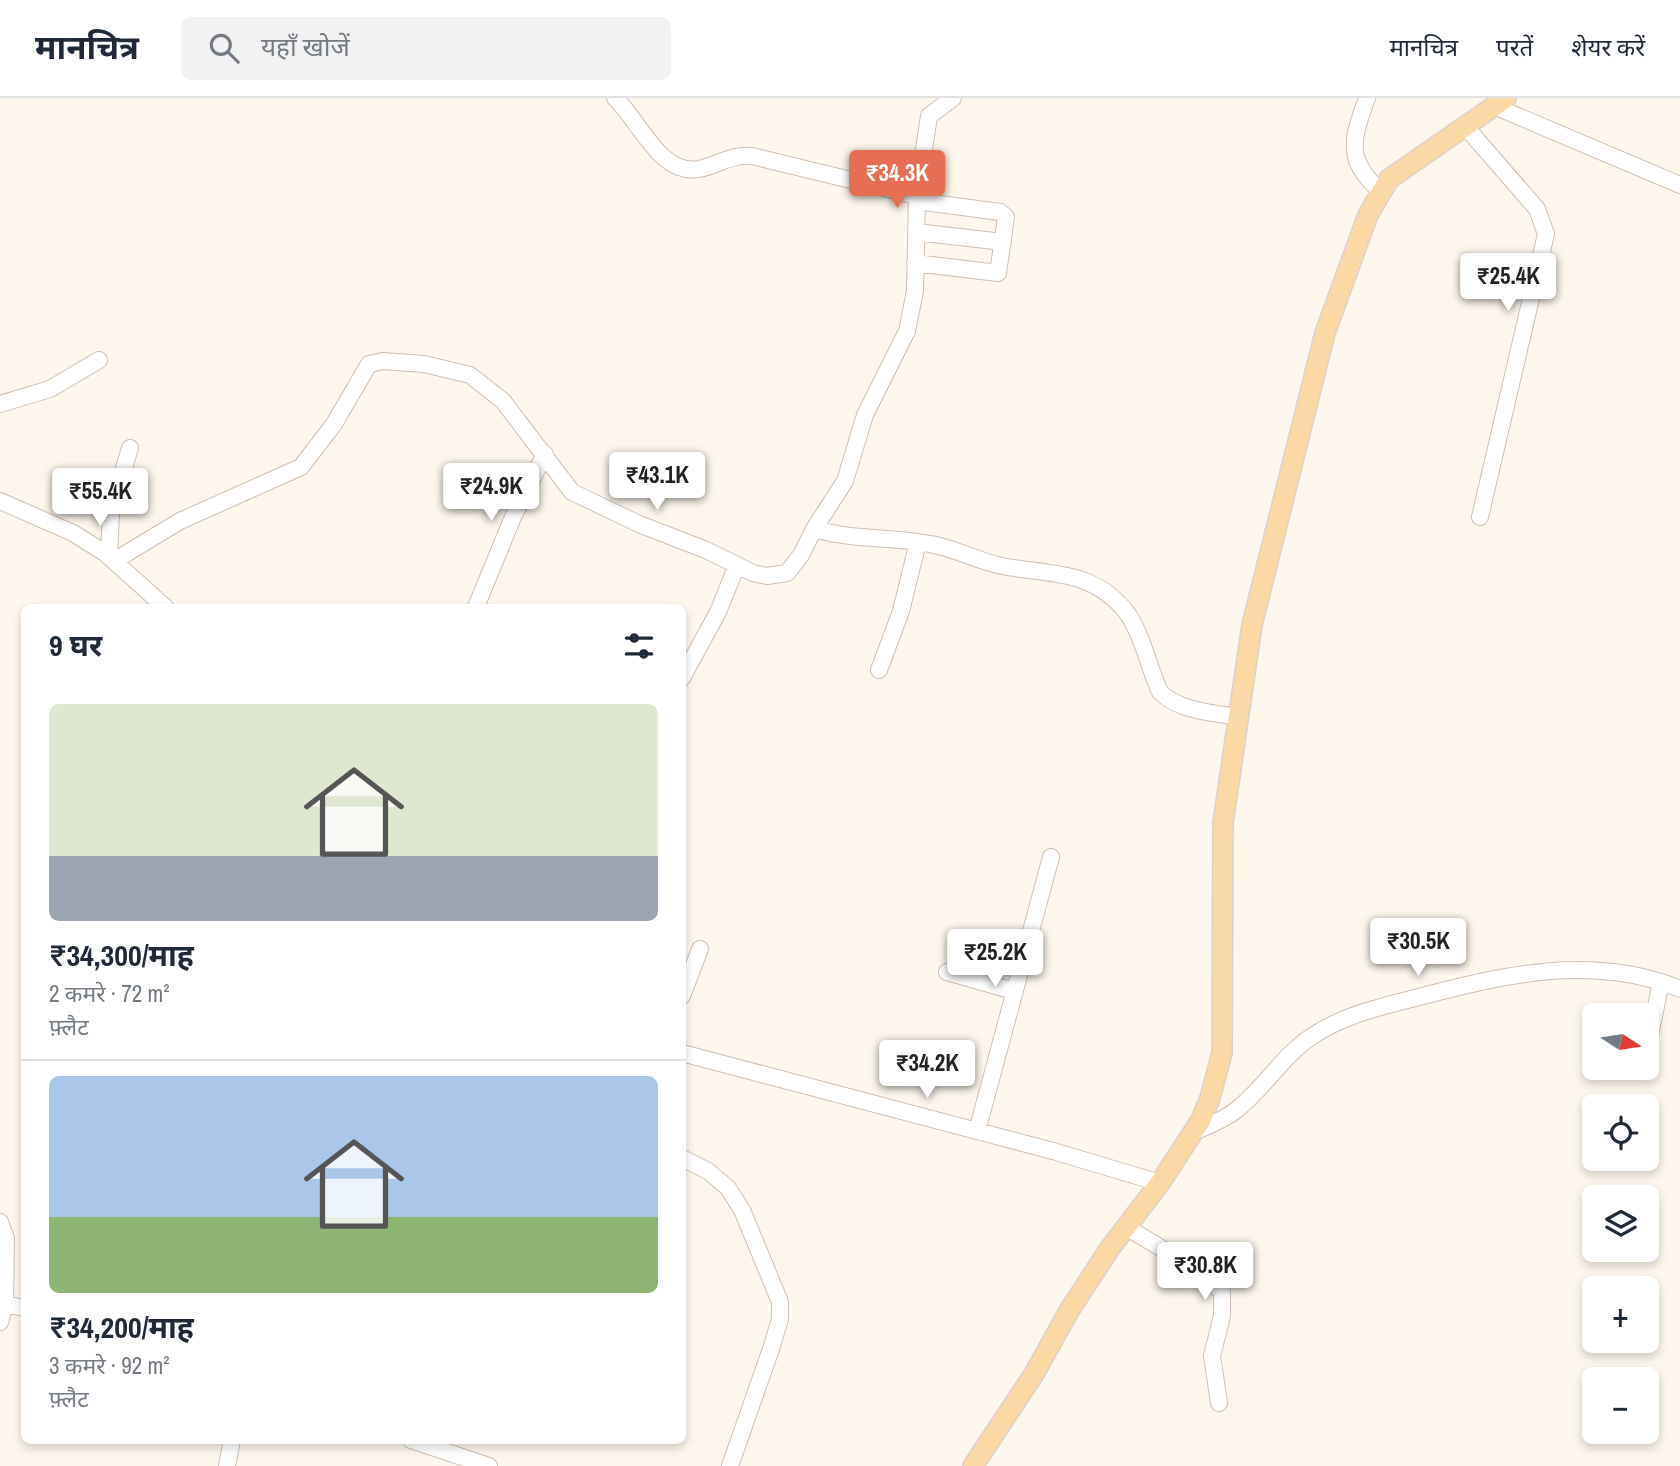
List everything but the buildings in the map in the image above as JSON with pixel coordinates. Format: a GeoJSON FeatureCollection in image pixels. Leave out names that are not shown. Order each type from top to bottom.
{"type":"FeatureCollection","features":[{"type":"Feature","properties":{"kind":"main road"},"geometry":{"type":"LineString","coordinates":[[973,1466],[1034,1374],[1069,1311],[1192,1133],[1217,1078],[1222,1053],[1223,823],[1252,625],[1325,333],[1380,191],[1400,169],[1500,102]]}},
{"type":"Feature","properties":{"kind":"street"},"geometry":{"type":"LineString","coordinates":[[615,98],[664,158],[688,170],[707,167],[732,157],[752,156],[917,199],[1003,213],[1006,217],[1000,268],[996,274],[915,263]]}},
{"type":"Feature","properties":{"kind":"street"},"geometry":{"type":"LineString","coordinates":[[112,559],[180,522],[301,467],[334,424],[361,374],[375,362],[424,364],[470,375],[503,401],[572,492],[639,524],[737,565],[767,576],[787,573],[801,555],[814,529],[845,481],[865,415],[907,331],[915,291],[917,199],[929,117],[953,98]]}},
{"type":"Feature","properties":{"kind":"street"},"geometry":{"type":"LineString","coordinates":[[1367,98],[1357,127],[1355,161],[1361,173],[1380,191]]}},
{"type":"Feature","properties":{"kind":"street"},"geometry":{"type":"LineString","coordinates":[[1500,102],[1680,185]]}},
{"type":"Feature","properties":{"kind":"street"},"geometry":{"type":"LineString","coordinates":[[1464,125],[1537,209],[1546,234],[1480,517]]}},
{"type":"Feature","properties":{"kind":"street"},"geometry":{"type":"LineString","coordinates":[[916,232],[1003,242]]}},
{"type":"Feature","properties":{"kind":"street"},"geometry":{"type":"LineString","coordinates":[[0,404],[50,389],[99,360]]}},
{"type":"Feature","properties":{"kind":"street"},"geometry":{"type":"LineString","coordinates":[[112,559],[111,512],[130,448]]}},
{"type":"Feature","properties":{"kind":"street"},"geometry":{"type":"LineString","coordinates":[[477,604],[513,517],[545,454]]}},
{"type":"Feature","properties":{"kind":"street"},"geometry":{"type":"LineString","coordinates":[[0,502],[73,533],[112,559],[162,604]]}},
{"type":"Feature","properties":{"kind":"street"},"geometry":{"type":"LineString","coordinates":[[814,529],[863,540],[918,542],[947,547],[1004,566],[1074,576],[1101,587],[1126,611],[1160,692],[1167,699],[1204,712],[1239,717]]}},
{"type":"Feature","properties":{"kind":"street"},"geometry":{"type":"LineString","coordinates":[[879,670],[901,611],[918,542]]}},
{"type":"Feature","properties":{"kind":"street"},"geometry":{"type":"LineString","coordinates":[[686,671],[718,612],[737,565]]}},
{"type":"Feature","properties":{"kind":"street"},"geometry":{"type":"LineString","coordinates":[[977,1131],[1051,857]]}},
{"type":"Feature","properties":{"kind":"street"},"geometry":{"type":"LineString","coordinates":[[686,986],[700,949]]}},
{"type":"Feature","properties":{"kind":"street"},"geometry":{"type":"LineString","coordinates":[[1192,1133],[1235,1111],[1310,1037],[1358,1014],[1468,984],[1550,970],[1611,971],[1680,989]]}},
{"type":"Feature","properties":{"kind":"street"},"geometry":{"type":"LineString","coordinates":[[947,972],[1014,991]]}},
{"type":"Feature","properties":{"kind":"street"},"geometry":{"type":"LineString","coordinates":[[1657,1003],[1661,982]]}},
{"type":"Feature","properties":{"kind":"street"},"geometry":{"type":"LineString","coordinates":[[686,1054],[977,1131],[1160,1183]]}},
{"type":"Feature","properties":{"kind":"street"},"geometry":{"type":"LineString","coordinates":[[686,1160],[708,1171],[728,1188],[742,1210],[779,1301],[780,1318],[771,1349],[730,1466]]}},
{"type":"Feature","properties":{"kind":"street"},"geometry":{"type":"LineString","coordinates":[[0,1222],[6,1238],[5,1304],[0,1321]]}},
{"type":"Feature","properties":{"kind":"street"},"geometry":{"type":"LineString","coordinates":[[1126,1227],[1196,1269],[1222,1292],[1222,1317],[1212,1356],[1219,1403]]}},
{"type":"Feature","properties":{"kind":"street"},"geometry":{"type":"LineString","coordinates":[[5,1304],[21,1307]]}},
{"type":"Feature","properties":{"kind":"street"},"geometry":{"type":"LineString","coordinates":[[227,1466],[231,1444]]}},
{"type":"Feature","properties":{"kind":"street"},"geometry":{"type":"LineString","coordinates":[[432,1444],[489,1466]]}}]}
